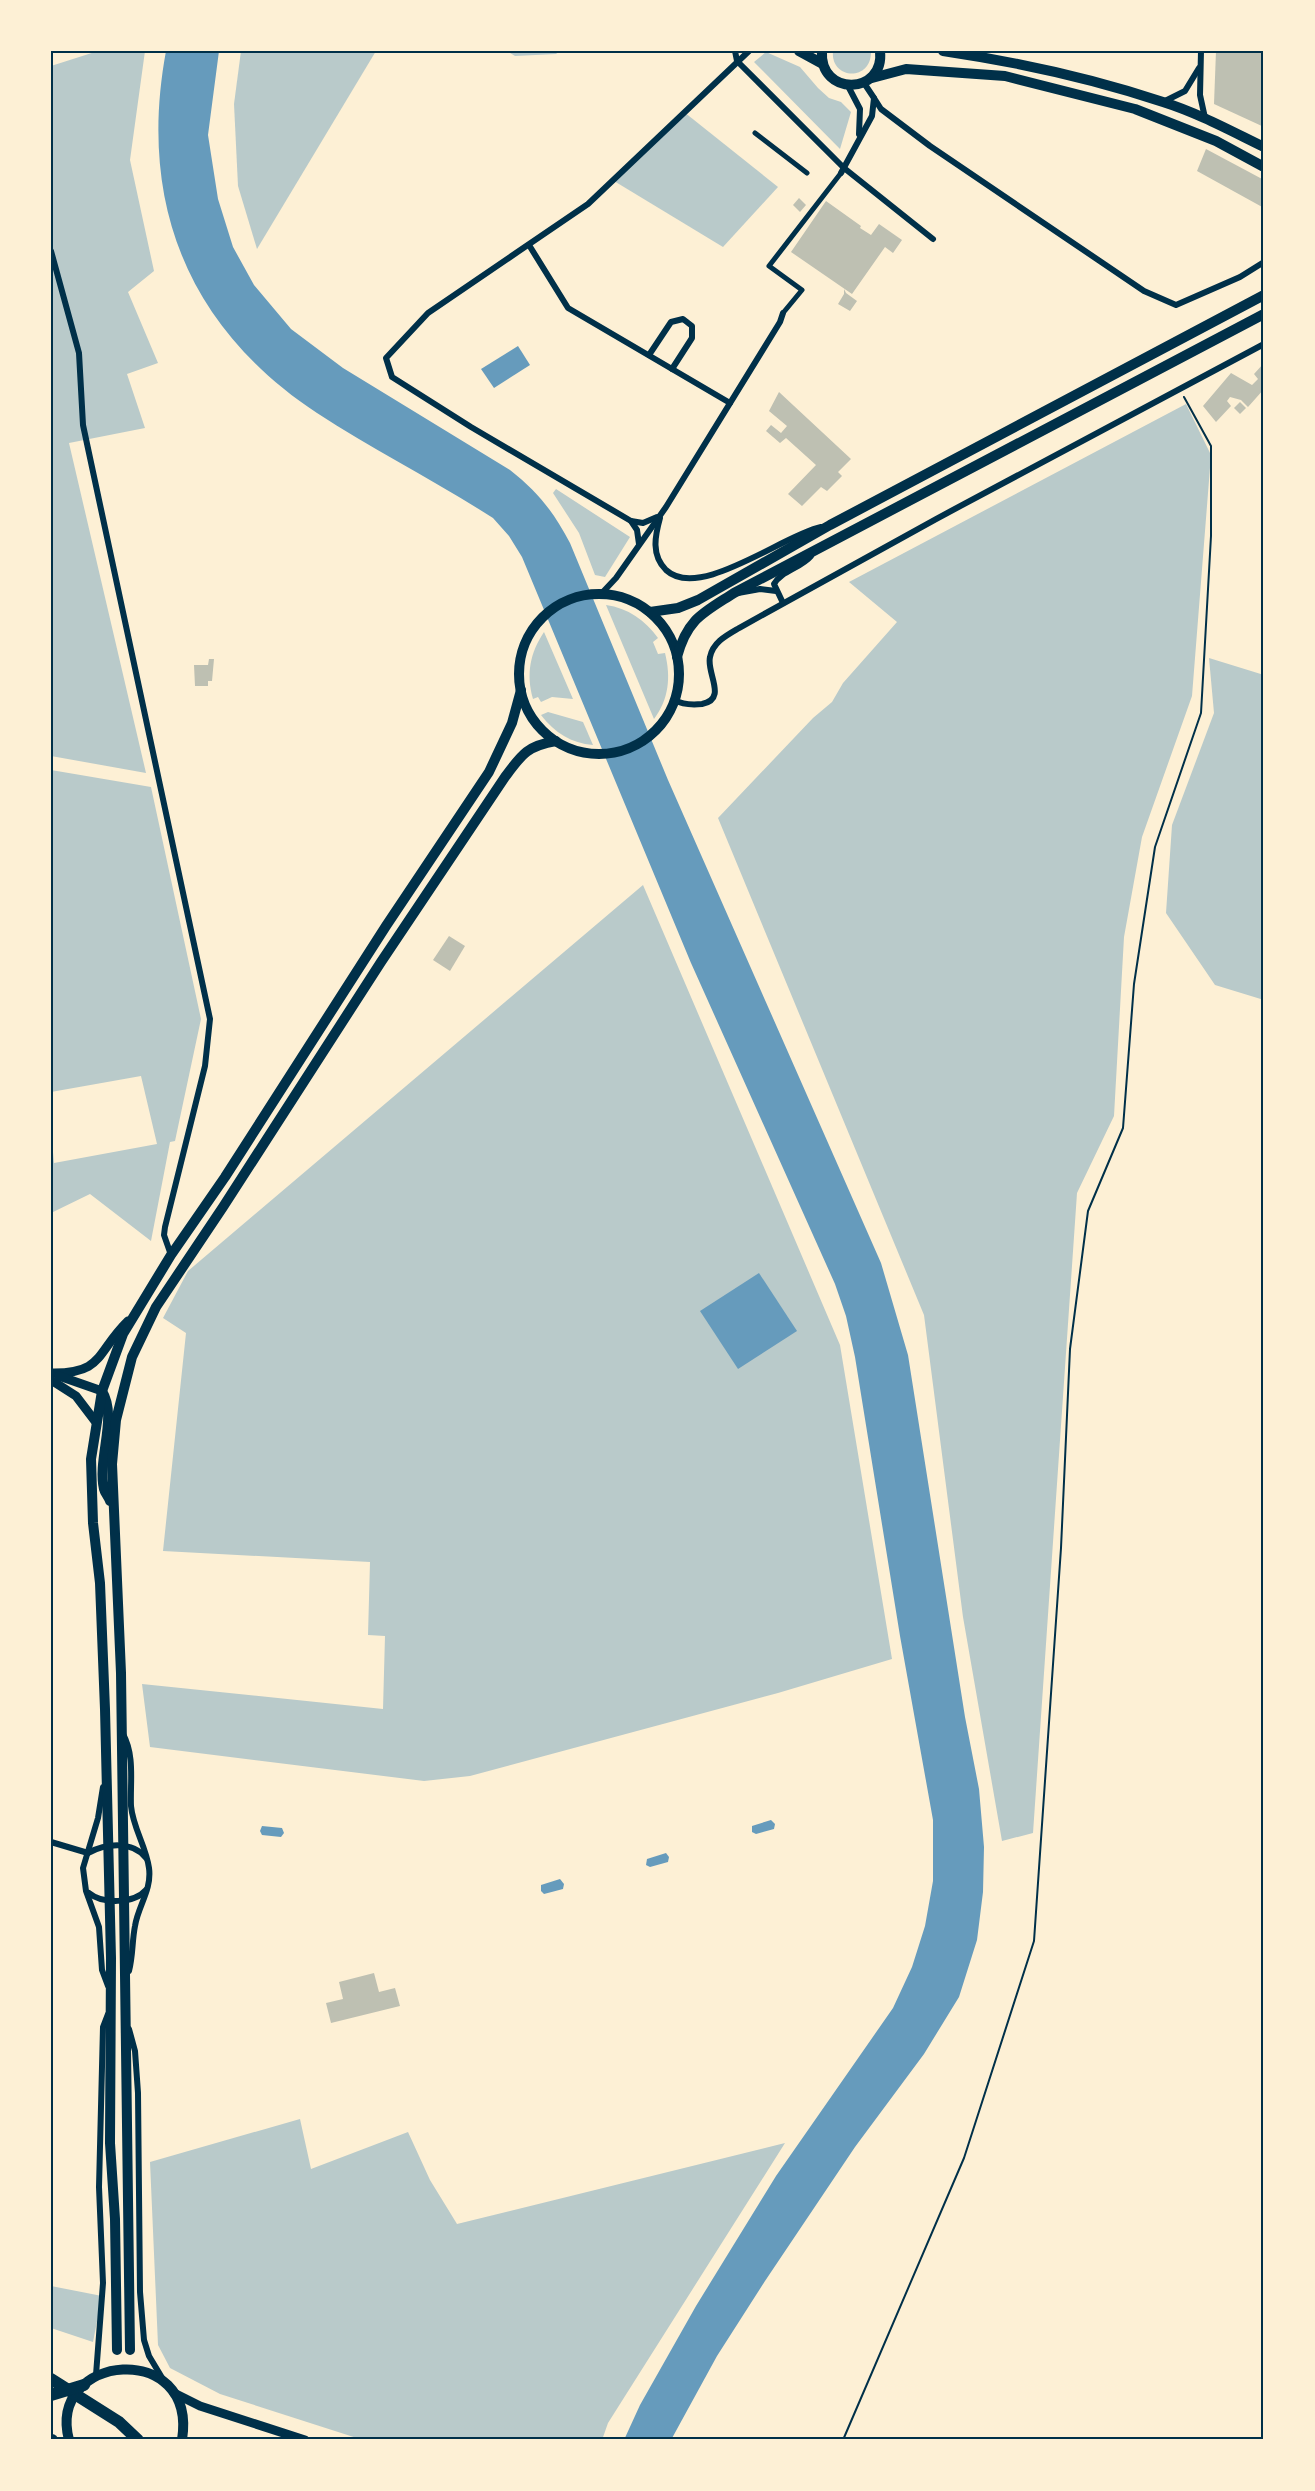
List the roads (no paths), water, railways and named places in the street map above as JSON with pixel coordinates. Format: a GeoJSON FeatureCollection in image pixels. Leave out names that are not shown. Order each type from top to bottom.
{"type":"FeatureCollection","features":[{"type":"Feature","properties":{"kind":"highway"},"geometry":{"type":"LineString","coordinates":[[51,2379],[119,2421],[138,2440]]}},
{"type":"Feature","properties":{"kind":"highway"},"geometry":{"type":"LineString","coordinates":[[51,2395],[84,2385]]}},
{"type":"Feature","properties":{"kind":"main road"},"geometry":{"type":"LineString","coordinates":[[799,51],[821,63],[830,78],[848,86],[906,69],[1005,76],[1135,109],[1216,141],[1264,167]]}},
{"type":"Feature","properties":{"kind":"main road"},"geometry":{"type":"LineString","coordinates":[[821,63],[822,51]]}},
{"type":"Feature","properties":{"kind":"main road"},"geometry":{"type":"LineString","coordinates":[[868,80],[879,68],[880,51]]}},
{"type":"Feature","properties":{"kind":"main road"},"geometry":{"type":"LineString","coordinates":[[943,51],[1015,62],[1164,102],[1205,118],[1264,147]]}},
{"type":"Feature","properties":{"kind":"main road"},"geometry":{"type":"LineString","coordinates":[[650,612],[678,608],[698,600],[830,525],[1264,294]]}},
{"type":"Feature","properties":{"kind":"main road"},"geometry":{"type":"LineString","coordinates":[[677,657],[686,630],[694,621],[734,593],[1264,314]]}},
{"type":"Feature","properties":{"kind":"main road"},"geometry":{"type":"LineString","coordinates":[[598,594],[627,599],[650,612],[670,637],[677,657],[679,679],[675,700],[657,729],[642,741],[623,750],[597,754],[582,752],[556,741],[528,711],[519,676],[524,648],[542,619],[551,610],[572,599],[598,594]]}},
{"type":"Feature","properties":{"kind":"main road"},"geometry":{"type":"LineString","coordinates":[[117,2350],[115,2219],[110,2143],[111,1996],[107,1775],[100,1582],[93,1523],[91,1459],[95,1421],[102,1391],[107,1372],[132,1317],[489,772],[512,723],[521,690]]}},
{"type":"Feature","properties":{"kind":"main road"},"geometry":{"type":"LineString","coordinates":[[130,2350],[122,1731],[112,1464],[116,1420],[132,1357],[156,1307],[224,1207],[381,962],[505,777],[524,751],[539,744],[556,741]]}},
{"type":"Feature","properties":{"kind":"main road"},"geometry":{"type":"LineString","coordinates":[[51,1373],[70,1373],[90,1366],[100,1357],[113,1336],[132,1317]]}},
{"type":"Feature","properties":{"kind":"main road"},"geometry":{"type":"LineString","coordinates":[[51,1373],[102,1391],[108,1406],[103,1460],[104,1488],[113,1507]]}},
{"type":"Feature","properties":{"kind":"main road"},"geometry":{"type":"LineString","coordinates":[[51,1380],[76,1396],[95,1421]]}},
{"type":"Feature","properties":{"kind":"main road"},"geometry":{"type":"LineString","coordinates":[[69,2440],[67,2422],[75,2396],[96,2375],[115,2368],[138,2369],[166,2384],[174,2393],[183,2416],[182,2440]]}},
{"type":"Feature","properties":{"kind":"main road"},"geometry":{"type":"LineString","coordinates":[[174,2393],[200,2406],[305,2440]]}},
{"type":"Feature","properties":{"kind":"street"},"geometry":{"type":"LineString","coordinates":[[735,51],[737,62],[843,171],[933,239]]}},
{"type":"Feature","properties":{"kind":"street"},"geometry":{"type":"LineString","coordinates":[[662,513],[653,520],[643,523],[631,520],[471,427],[392,377],[386,358],[428,313],[597,197],[749,51]]}},
{"type":"Feature","properties":{"kind":"street"},"geometry":{"type":"LineString","coordinates":[[1201,51],[1200,94],[1205,118]]}},
{"type":"Feature","properties":{"kind":"street"},"geometry":{"type":"LineString","coordinates":[[1164,102],[1185,91],[1199,67]]}},
{"type":"Feature","properties":{"kind":"street"},"geometry":{"type":"LineString","coordinates":[[868,80],[874,98],[881,109],[1144,291],[1176,305],[1240,277],[1264,262]]}},
{"type":"Feature","properties":{"kind":"street"},"geometry":{"type":"LineString","coordinates":[[848,86],[860,108],[859,136]]}},
{"type":"Feature","properties":{"kind":"street"},"geometry":{"type":"LineString","coordinates":[[598,594],[616,578],[662,513],[783,313],[802,290],[769,266],[843,171],[859,136],[872,116],[874,98]]}},
{"type":"Feature","properties":{"kind":"street"},"geometry":{"type":"LineString","coordinates":[[755,133],[807,173]]}},
{"type":"Feature","properties":{"kind":"street"},"geometry":{"type":"LineString","coordinates":[[529,245],[568,308],[730,403]]}},
{"type":"Feature","properties":{"kind":"street"},"geometry":{"type":"LineString","coordinates":[[51,251],[79,352],[82,425],[210,1019],[205,1066],[164,1235],[171,1255]]}},
{"type":"Feature","properties":{"kind":"street"},"geometry":{"type":"LineString","coordinates":[[649,356],[671,322],[683,319],[692,326],[692,338],[672,369]]}},
{"type":"Feature","properties":{"kind":"street"},"geometry":{"type":"LineString","coordinates":[[675,700],[681,704],[708,702],[715,696],[716,687],[709,668],[710,656],[714,647],[721,640],[783,603],[1264,344]]}},
{"type":"Feature","properties":{"kind":"street"},"geometry":{"type":"LineString","coordinates":[[662,513],[656,534],[657,558],[671,574],[682,578],[708,577],[720,573],[807,530],[830,525]]}},
{"type":"Feature","properties":{"kind":"street"},"geometry":{"type":"LineString","coordinates":[[631,520],[637,530],[639,544]]}},
{"type":"Feature","properties":{"kind":"street"},"geometry":{"type":"LineString","coordinates":[[783,603],[774,584],[777,579],[805,563],[819,547]]}},
{"type":"Feature","properties":{"kind":"street"},"geometry":{"type":"LineString","coordinates":[[734,593],[747,593],[760,589],[776,591]]}},
{"type":"Feature","properties":{"kind":"street"},"geometry":{"type":"LineString","coordinates":[[122,1731],[130,1752],[134,1822],[144,1846],[149,1870],[145,1902],[135,1924],[133,1955],[125,1983]]}},
{"type":"Feature","properties":{"kind":"street"},"geometry":{"type":"LineString","coordinates":[[107,1775],[83,1868],[86,1891],[99,1927],[102,1970],[111,1996]]}},
{"type":"Feature","properties":{"kind":"street"},"geometry":{"type":"LineString","coordinates":[[51,1842],[88,1853],[108,1846],[123,1846],[140,1852],[148,1861]]}},
{"type":"Feature","properties":{"kind":"street"},"geometry":{"type":"LineString","coordinates":[[86,1891],[98,1899],[124,1900],[138,1896],[147,1887]]}},
{"type":"Feature","properties":{"kind":"street"},"geometry":{"type":"LineString","coordinates":[[96,2375],[103,2283],[99,2187],[103,2027],[111,2008]]}},
{"type":"Feature","properties":{"kind":"street"},"geometry":{"type":"LineString","coordinates":[[125,2012],[135,2051],[138,2093],[140,2292],[144,2340],[148,2356],[166,2384]]}},
{"type":"Feature","properties":{"kind":"water"},"geometry":{"type":"Polygon","coordinates":[[[166,51],[219,51],[208,135],[218,199],[233,247],[254,285],[291,329],[343,368],[510,470],[537,494],[564,532],[668,780],[881,1263],[908,1355],[965,1717],[979,1789],[984,1847],[983,1892],[977,1940],[959,1997],[924,2054],[855,2147],[765,2281],[717,2356],[671,2440],[624,2440],[640,2405],[696,2306],[776,2176],[893,2008],[912,1967],[925,1926],[933,1881],[933,1820],[900,1636],[855,1357],[846,1316],[835,1284],[691,963],[522,557],[509,536],[493,518],[339,427],[272,379],[235,341],[205,300],[182,256],[167,209],[160,159],[159,106],[166,51]]]}},
{"type":"Feature","properties":{"kind":"water"},"geometry":{"type":"Polygon","coordinates":[[[518,346],[530,365],[494,388],[481,369],[518,346]]]}},
{"type":"Feature","properties":{"kind":"water"},"geometry":{"type":"Polygon","coordinates":[[[759,1273],[797,1331],[738,1369],[700,1311],[759,1273]]]}},
{"type":"Feature","properties":{"kind":"water"},"geometry":{"type":"Polygon","coordinates":[[[771,1820],[775,1824],[774,1829],[756,1834],[752,1832],[752,1826],[771,1820]]]}},
{"type":"Feature","properties":{"kind":"water"},"geometry":{"type":"Polygon","coordinates":[[[262,1826],[282,1828],[284,1833],[281,1837],[262,1835],[260,1831],[262,1826]]]}},
{"type":"Feature","properties":{"kind":"water"},"geometry":{"type":"Polygon","coordinates":[[[666,1853],[669,1857],[668,1862],[650,1867],[646,1865],[647,1859],[666,1853]]]}},
{"type":"Feature","properties":{"kind":"water"},"geometry":{"type":"Polygon","coordinates":[[[560,1879],[564,1884],[563,1889],[544,1894],[541,1891],[541,1885],[560,1879]]]}}]}
